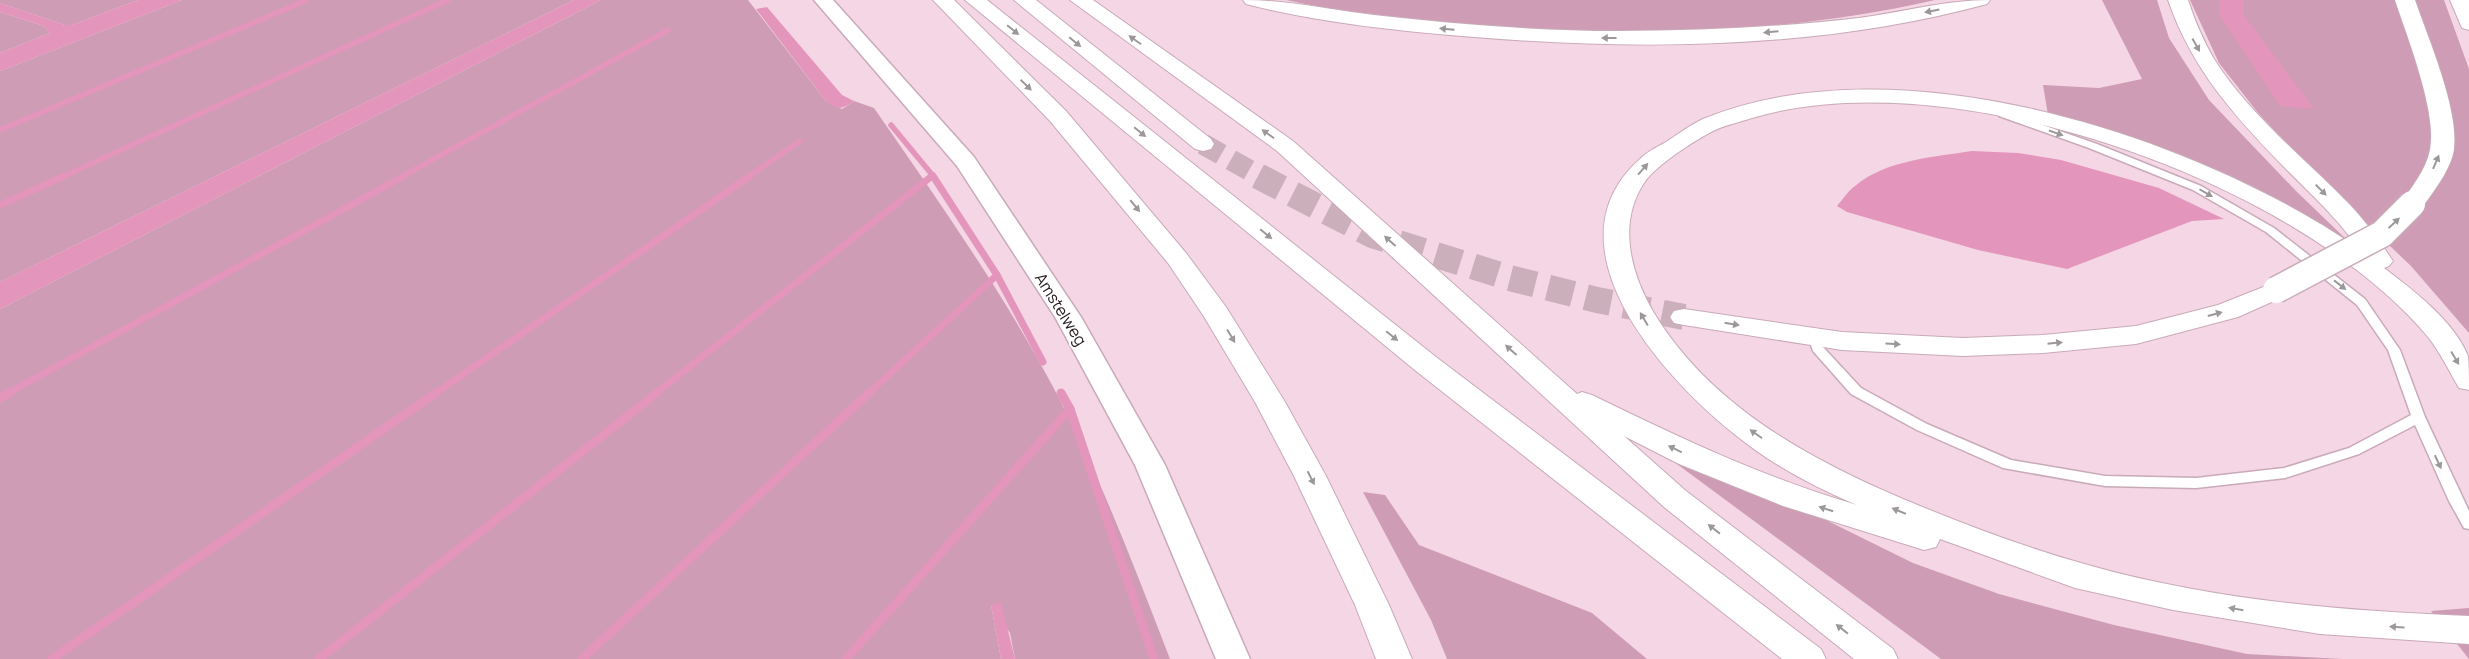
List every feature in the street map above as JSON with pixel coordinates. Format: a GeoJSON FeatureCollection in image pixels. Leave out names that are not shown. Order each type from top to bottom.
{"type":"FeatureCollection","features":[{"type":"Feature","properties":{"kind":"highway"},"geometry":{"type":"LineString","coordinates":[[943,0],[1058,116],[1177,258],[1216,313],[1270,402],[1310,476],[1372,605],[1394,659]]}},
{"type":"Feature","properties":{"kind":"highway"},"geometry":{"type":"LineString","coordinates":[[975,0],[1426,364],[1808,659]]}},
{"type":"Feature","properties":{"kind":"highway"},"geometry":{"type":"LineString","coordinates":[[1024,0],[1203,144]]}},
{"type":"Feature","properties":{"kind":"highway"},"geometry":{"type":"LineString","coordinates":[[1080,0],[1285,146],[1675,499],[1880,659]]}},
{"type":"Feature","properties":{"kind":"highway"},"geometry":{"type":"LineString","coordinates":[[1253,0],[1347,18],[1426,27],[1515,35],[1654,38],[1730,36],[1838,26],[1900,17],[1980,0]]}},
{"type":"Feature","properties":{"kind":"highway"},"geometry":{"type":"LineString","coordinates":[[2178,0],[2183,20],[2210,68],[2234,99],[2286,156],[2345,214],[2397,284],[2441,334],[2469,381]]}},
{"type":"Feature","properties":{"kind":"highway"},"geometry":{"type":"LineString","coordinates":[[1684,317],[1842,341],[1964,347],[2062,342],[2136,335],[2228,311],[2276,290],[2382,234],[2412,204],[2428,181],[2442,148],[2440,123],[2434,94],[2405,0]]}},
{"type":"Feature","properties":{"kind":"highway"},"geometry":{"type":"LineString","coordinates":[[2460,0],[2469,24]]}},
{"type":"Feature","properties":{"kind":"highway"},"geometry":{"type":"LineString","coordinates":[[2093,580],[1929,524],[1861,494],[1778,449],[1739,422],[1674,362],[1642,318],[1623,278],[1615,245],[1617,217],[1631,184],[1654,159],[1674,143],[1705,126],[1769,106],[1841,97],[1919,99],[1976,105],[2095,131],[2179,162],[2238,188],[2304,225],[2351,256],[2391,286],[2441,334]]}},
{"type":"Feature","properties":{"kind":"highway"},"geometry":{"type":"LineString","coordinates":[[1547,382],[1690,456],[1794,498],[1928,539],[2171,598],[2268,615],[2365,626],[2457,630]]}},
{"type":"Feature","properties":{"kind":"street","name":"Amstelweg"},"geometry":{"type":"LineString","coordinates":[[823,0],[882,64],[966,162],[1068,317],[1150,465],[1219,622],[1233,659]]}},
{"type":"Feature","properties":{"kind":"lane"},"geometry":{"type":"LineString","coordinates":[[1976,105],[2093,146],[2196,188],[2270,230],[2362,302],[2394,350],[2418,417],[2456,501],[2469,524]]}},
{"type":"Feature","properties":{"kind":"lane"},"geometry":{"type":"LineString","coordinates":[[1814,337],[1817,348],[1856,391],[1922,427],[2008,464],[2105,481],[2196,484],[2285,473],[2354,451],[2418,417]]}},
{"type":"Feature","properties":{"kind":"shaded area"},"geometry":{"type":"Polygon","coordinates":[[[0,0],[138,0],[72,25],[65,25],[0,3],[0,0]]]}},
{"type":"Feature","properties":{"kind":"shaded area"},"geometry":{"type":"Polygon","coordinates":[[[138,0],[182,0],[0,71],[0,53],[50,33],[44,26],[0,12],[0,3],[65,25],[72,25],[138,0]]]}},
{"type":"Feature","properties":{"kind":"shaded area"},"geometry":{"type":"Polygon","coordinates":[[[182,0],[574,0],[0,282],[0,71],[182,0]]]}},
{"type":"Feature","properties":{"kind":"shaded area"},"geometry":{"type":"Polygon","coordinates":[[[574,0],[601,0],[0,309],[0,282],[574,0]]]}},
{"type":"Feature","properties":{"kind":"shaded area"},"geometry":{"type":"Polygon","coordinates":[[[601,0],[748,0],[826,101],[842,109],[854,101],[874,108],[989,279],[1052,385],[1100,486],[1170,659],[1015,659],[1010,633],[991,605],[1001,659],[0,659],[0,309],[601,0]]]}},
{"type":"Feature","properties":{"kind":"shaded area"},"geometry":{"type":"Polygon","coordinates":[[[1286,0],[1935,0],[1872,13],[1809,22],[1745,28],[1616,32],[1488,26],[1425,20],[1303,4],[1286,0]]]}},
{"type":"Feature","properties":{"kind":"shaded area"},"geometry":{"type":"Polygon","coordinates":[[[2102,0],[2157,0],[2169,38],[2209,100],[2296,191],[2350,243],[2278,201],[2205,165],[2128,137],[2048,115],[2043,85],[2099,88],[2142,79],[2102,0]]]}},
{"type":"Feature","properties":{"kind":"shaded area"},"geometry":{"type":"Polygon","coordinates":[[[2190,0],[2444,0],[2469,69],[2469,333],[2411,266],[2329,188],[2258,113],[2219,63],[2190,0]]]}},
{"type":"Feature","properties":{"kind":"shaded area"},"geometry":{"type":"Polygon","coordinates":[[[2219,0],[2244,0],[2244,15],[2314,109],[2280,106],[2219,15],[2219,0]]]}},
{"type":"Feature","properties":{"kind":"shaded area"},"geometry":{"type":"Polygon","coordinates":[[[767,7],[842,95],[854,101],[840,108],[826,101],[756,9],[767,7]]]}},
{"type":"Feature","properties":{"kind":"shaded area"},"geometry":{"type":"Polygon","coordinates":[[[0,12],[44,26],[50,33],[0,53],[0,12]]]}},
{"type":"Feature","properties":{"kind":"shaded area"},"geometry":{"type":"Polygon","coordinates":[[[1972,151],[2018,153],[2061,160],[2159,188],[2224,219],[2192,221],[2067,269],[1978,250],[1847,212],[1837,206],[1852,188],[1881,170],[1911,161],[1972,151]]]}},
{"type":"Feature","properties":{"kind":"shaded area"},"geometry":{"type":"Polygon","coordinates":[[[1662,453],[1767,491],[1913,563],[1999,594],[2114,625],[2247,654],[2343,659],[1941,659],[1662,453]]]}},
{"type":"Feature","properties":{"kind":"shaded area"},"geometry":{"type":"Polygon","coordinates":[[[1363,492],[1385,495],[1419,545],[1592,613],[1647,659],[1447,659],[1431,620],[1363,492]]]}},
{"type":"Feature","properties":{"kind":"shaded area"},"geometry":{"type":"Polygon","coordinates":[[[1001,602],[1015,659],[1001,659],[991,605],[1001,602]]]}},
{"type":"Feature","properties":{"kind":"shaded area"},"geometry":{"type":"Polygon","coordinates":[[[2469,608],[2469,659],[2431,611],[2469,608]]]}},
{"type":"Feature","properties":{"kind":"waterway"},"geometry":{"type":"LineString","coordinates":[[0,130],[307,0]]}},
{"type":"Feature","properties":{"kind":"waterway"},"geometry":{"type":"LineString","coordinates":[[62,177],[448,0]]}},
{"type":"Feature","properties":{"kind":"waterway"},"geometry":{"type":"LineString","coordinates":[[401,177],[668,30]]}},
{"type":"Feature","properties":{"kind":"waterway"},"geometry":{"type":"LineString","coordinates":[[891,125],[933,175]]}},
{"type":"Feature","properties":{"kind":"waterway"},"geometry":{"type":"LineString","coordinates":[[748,177],[800,141]]}},
{"type":"Feature","properties":{"kind":"waterway"},"geometry":{"type":"LineString","coordinates":[[0,205],[64,176]]}},
{"type":"Feature","properties":{"kind":"waterway"},"geometry":{"type":"LineString","coordinates":[[8,393],[404,176]]}},
{"type":"Feature","properties":{"kind":"waterway"},"geometry":{"type":"LineString","coordinates":[[436,393],[750,176]]}},
{"type":"Feature","properties":{"kind":"waterway"},"geometry":{"type":"LineString","coordinates":[[656,393],[932,176]]}},
{"type":"Feature","properties":{"kind":"waterway"},"geometry":{"type":"LineString","coordinates":[[933,176],[997,275]]}},
{"type":"Feature","properties":{"kind":"waterway"},"geometry":{"type":"LineString","coordinates":[[869,393],[997,275]]}},
{"type":"Feature","properties":{"kind":"waterway"},"geometry":{"type":"LineString","coordinates":[[997,275],[1043,362]]}},
{"type":"Feature","properties":{"kind":"waterway"},"geometry":{"type":"LineString","coordinates":[[0,398],[11,392]]}},
{"type":"Feature","properties":{"kind":"waterway"},"geometry":{"type":"LineString","coordinates":[[52,659],[437,392]]}},
{"type":"Feature","properties":{"kind":"waterway"},"geometry":{"type":"LineString","coordinates":[[319,659],[658,392]]}},
{"type":"Feature","properties":{"kind":"waterway"},"geometry":{"type":"LineString","coordinates":[[582,659],[870,392]]}},
{"type":"Feature","properties":{"kind":"waterway"},"geometry":{"type":"LineString","coordinates":[[1061,393],[1070,409]]}},
{"type":"Feature","properties":{"kind":"waterway"},"geometry":{"type":"LineString","coordinates":[[846,659],[1070,409]]}},
{"type":"Feature","properties":{"kind":"waterway"},"geometry":{"type":"LineString","coordinates":[[1070,409],[1154,659]]}},
{"type":"Feature","properties":{"kind":"tunnel"},"geometry":{"type":"LineString","coordinates":[[1203,144],[1261,177]]}},
{"type":"Feature","properties":{"kind":"tunnel"},"geometry":{"type":"LineString","coordinates":[[1258,176],[1372,235],[1510,278],[1597,300],[1684,317]]}}]}
